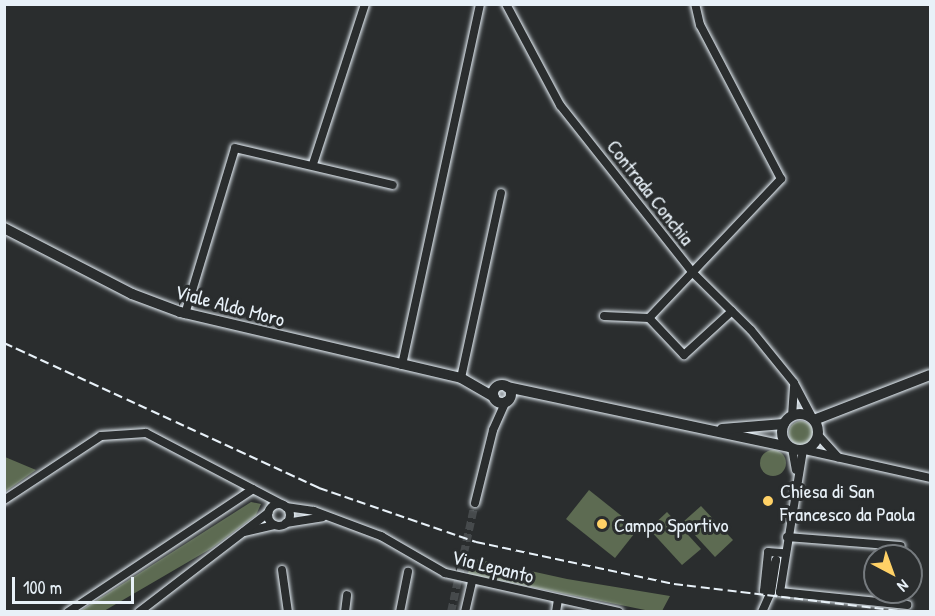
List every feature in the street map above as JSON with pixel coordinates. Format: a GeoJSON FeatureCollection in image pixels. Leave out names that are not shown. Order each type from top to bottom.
{"type":"FeatureCollection","features":[{"type":"Feature","properties":{"kind":"main road","name":"Viale Aldo Moro"},"geometry":{"type":"LineString","coordinates":[[4,228],[132,294],[185,314],[461,378],[798,449]]}},
{"type":"Feature","properties":{"kind":"main road"},"geometry":{"type":"LineString","coordinates":[[818,433],[813,420],[845,412],[930,375]]}},
{"type":"Feature","properties":{"kind":"main road","name":"Viale Aldo Moro"},"geometry":{"type":"LineString","coordinates":[[461,378],[501,399],[543,395]]}},
{"type":"Feature","properties":{"kind":"main road"},"geometry":{"type":"LineString","coordinates":[[501,399],[504,386]]}},
{"type":"Feature","properties":{"kind":"main road"},"geometry":{"type":"LineString","coordinates":[[788,420],[782,434],[798,449],[845,412]]}},
{"type":"Feature","properties":{"kind":"main road","name":"Viale Aldo Moro"},"geometry":{"type":"LineString","coordinates":[[696,428],[813,420]]}},
{"type":"Feature","properties":{"kind":"street"},"geometry":{"type":"LineString","coordinates":[[313,164],[364,4]]}},
{"type":"Feature","properties":{"kind":"street"},"geometry":{"type":"LineString","coordinates":[[402,365],[480,4]]}},
{"type":"Feature","properties":{"kind":"street","name":"Contrada Conchia"},"geometry":{"type":"LineString","coordinates":[[506,4],[561,105],[693,273],[732,311],[794,383],[813,420]]}},
{"type":"Feature","properties":{"kind":"street"},"geometry":{"type":"LineString","coordinates":[[649,318],[781,180],[700,25],[695,4]]}},
{"type":"Feature","properties":{"kind":"street"},"geometry":{"type":"LineString","coordinates":[[185,314],[235,148],[313,164],[393,185]]}},
{"type":"Feature","properties":{"kind":"street"},"geometry":{"type":"LineString","coordinates":[[461,378],[501,193]]}},
{"type":"Feature","properties":{"kind":"street"},"geometry":{"type":"LineString","coordinates":[[604,316],[649,318],[684,355],[732,311]]}},
{"type":"Feature","properties":{"kind":"street"},"geometry":{"type":"LineString","coordinates":[[788,420],[794,383]]}},
{"type":"Feature","properties":{"kind":"street"},"geometry":{"type":"LineString","coordinates":[[476,503],[501,399]]}},
{"type":"Feature","properties":{"kind":"street"},"geometry":{"type":"LineString","coordinates":[[4,500],[101,436],[146,433],[284,506],[334,518]]}},
{"type":"Feature","properties":{"kind":"street"},"geometry":{"type":"LineString","coordinates":[[818,433],[838,457]]}},
{"type":"Feature","properties":{"kind":"street"},"geometry":{"type":"LineString","coordinates":[[907,605],[780,592],[798,449],[930,478]]}},
{"type":"Feature","properties":{"kind":"street"},"geometry":{"type":"LineString","coordinates":[[253,489],[269,511],[275,525]]}},
{"type":"Feature","properties":{"kind":"street"},"geometry":{"type":"LineString","coordinates":[[68,612],[253,489]]}},
{"type":"Feature","properties":{"kind":"street"},"geometry":{"type":"LineString","coordinates":[[140,612],[269,511],[284,506]]}},
{"type":"Feature","properties":{"kind":"street"},"geometry":{"type":"LineString","coordinates":[[284,506],[286,523]]}},
{"type":"Feature","properties":{"kind":"street"},"geometry":{"type":"LineString","coordinates":[[238,535],[306,516],[334,518]]}},
{"type":"Feature","properties":{"kind":"street","name":"Via Lepanto"},"geometry":{"type":"LineString","coordinates":[[334,518],[381,536],[445,573],[619,612]]}},
{"type":"Feature","properties":{"kind":"street"},"geometry":{"type":"LineString","coordinates":[[787,537],[876,544]]}},
{"type":"Feature","properties":{"kind":"street"},"geometry":{"type":"LineString","coordinates":[[762,612],[776,560],[764,591],[768,552],[784,553]]}},
{"type":"Feature","properties":{"kind":"street"},"geometry":{"type":"LineString","coordinates":[[282,570],[288,612]]}},
{"type":"Feature","properties":{"kind":"street"},"geometry":{"type":"LineString","coordinates":[[400,612],[408,572]]}},
{"type":"Feature","properties":{"kind":"street"},"geometry":{"type":"LineString","coordinates":[[465,612],[472,580]]}},
{"type":"Feature","properties":{"kind":"street"},"geometry":{"type":"LineString","coordinates":[[345,612],[346,595]]}},
{"type":"Feature","properties":{"kind":"street"},"geometry":{"type":"LineString","coordinates":[[555,612],[558,599]]}},
{"type":"Feature","properties":{"kind":"green space"},"geometry":{"type":"Polygon","coordinates":[[[801,421],[810,424],[813,433],[810,442],[801,445],[792,442],[789,433],[792,424],[801,421]]]}},
{"type":"Feature","properties":{"kind":"green space"},"geometry":{"type":"Polygon","coordinates":[[[773,450],[782,454],[786,463],[782,472],[773,476],[764,472],[760,463],[764,454],[773,450]]]}},
{"type":"Feature","properties":{"kind":"green space"},"geometry":{"type":"Polygon","coordinates":[[[5,457],[36,470],[5,492],[5,457]]]}},
{"type":"Feature","properties":{"kind":"green space","name":"Campo Sportivo"},"geometry":{"type":"Polygon","coordinates":[[[589,490],[638,529],[615,558],[566,519],[589,490]]]}},
{"type":"Feature","properties":{"kind":"green space"},"geometry":{"type":"Polygon","coordinates":[[[251,502],[261,504],[256,515],[212,548],[104,611],[80,611],[251,502]]]}},
{"type":"Feature","properties":{"kind":"green space"},"geometry":{"type":"Polygon","coordinates":[[[701,506],[733,540],[715,557],[683,522],[701,506]]]}},
{"type":"Feature","properties":{"kind":"green space"},"geometry":{"type":"Polygon","coordinates":[[[667,512],[701,549],[682,565],[649,529],[667,512]]]}},
{"type":"Feature","properties":{"kind":"green space"},"geometry":{"type":"Polygon","coordinates":[[[471,558],[567,579],[670,596],[662,611],[650,611],[468,574],[471,558]]]}},
{"type":"Feature","properties":{"kind":"tunnel"},"geometry":{"type":"LineString","coordinates":[[451,612],[475,503]]}},
{"type":"Feature","properties":{"kind":"railway"},"geometry":{"type":"LineString","coordinates":[[4,343],[319,488],[476,542],[674,584],[908,612]]}},
{"type":"Feature","properties":{"kind":"place","name":"Chiesa di San Francesco da Paola"},"geometry":{"type":"Point","coordinates":[768,501]}},
{"type":"Feature","properties":{"kind":"place","name":"Campo Sportivo"},"geometry":{"type":"Point","coordinates":[602,524]}}]}
